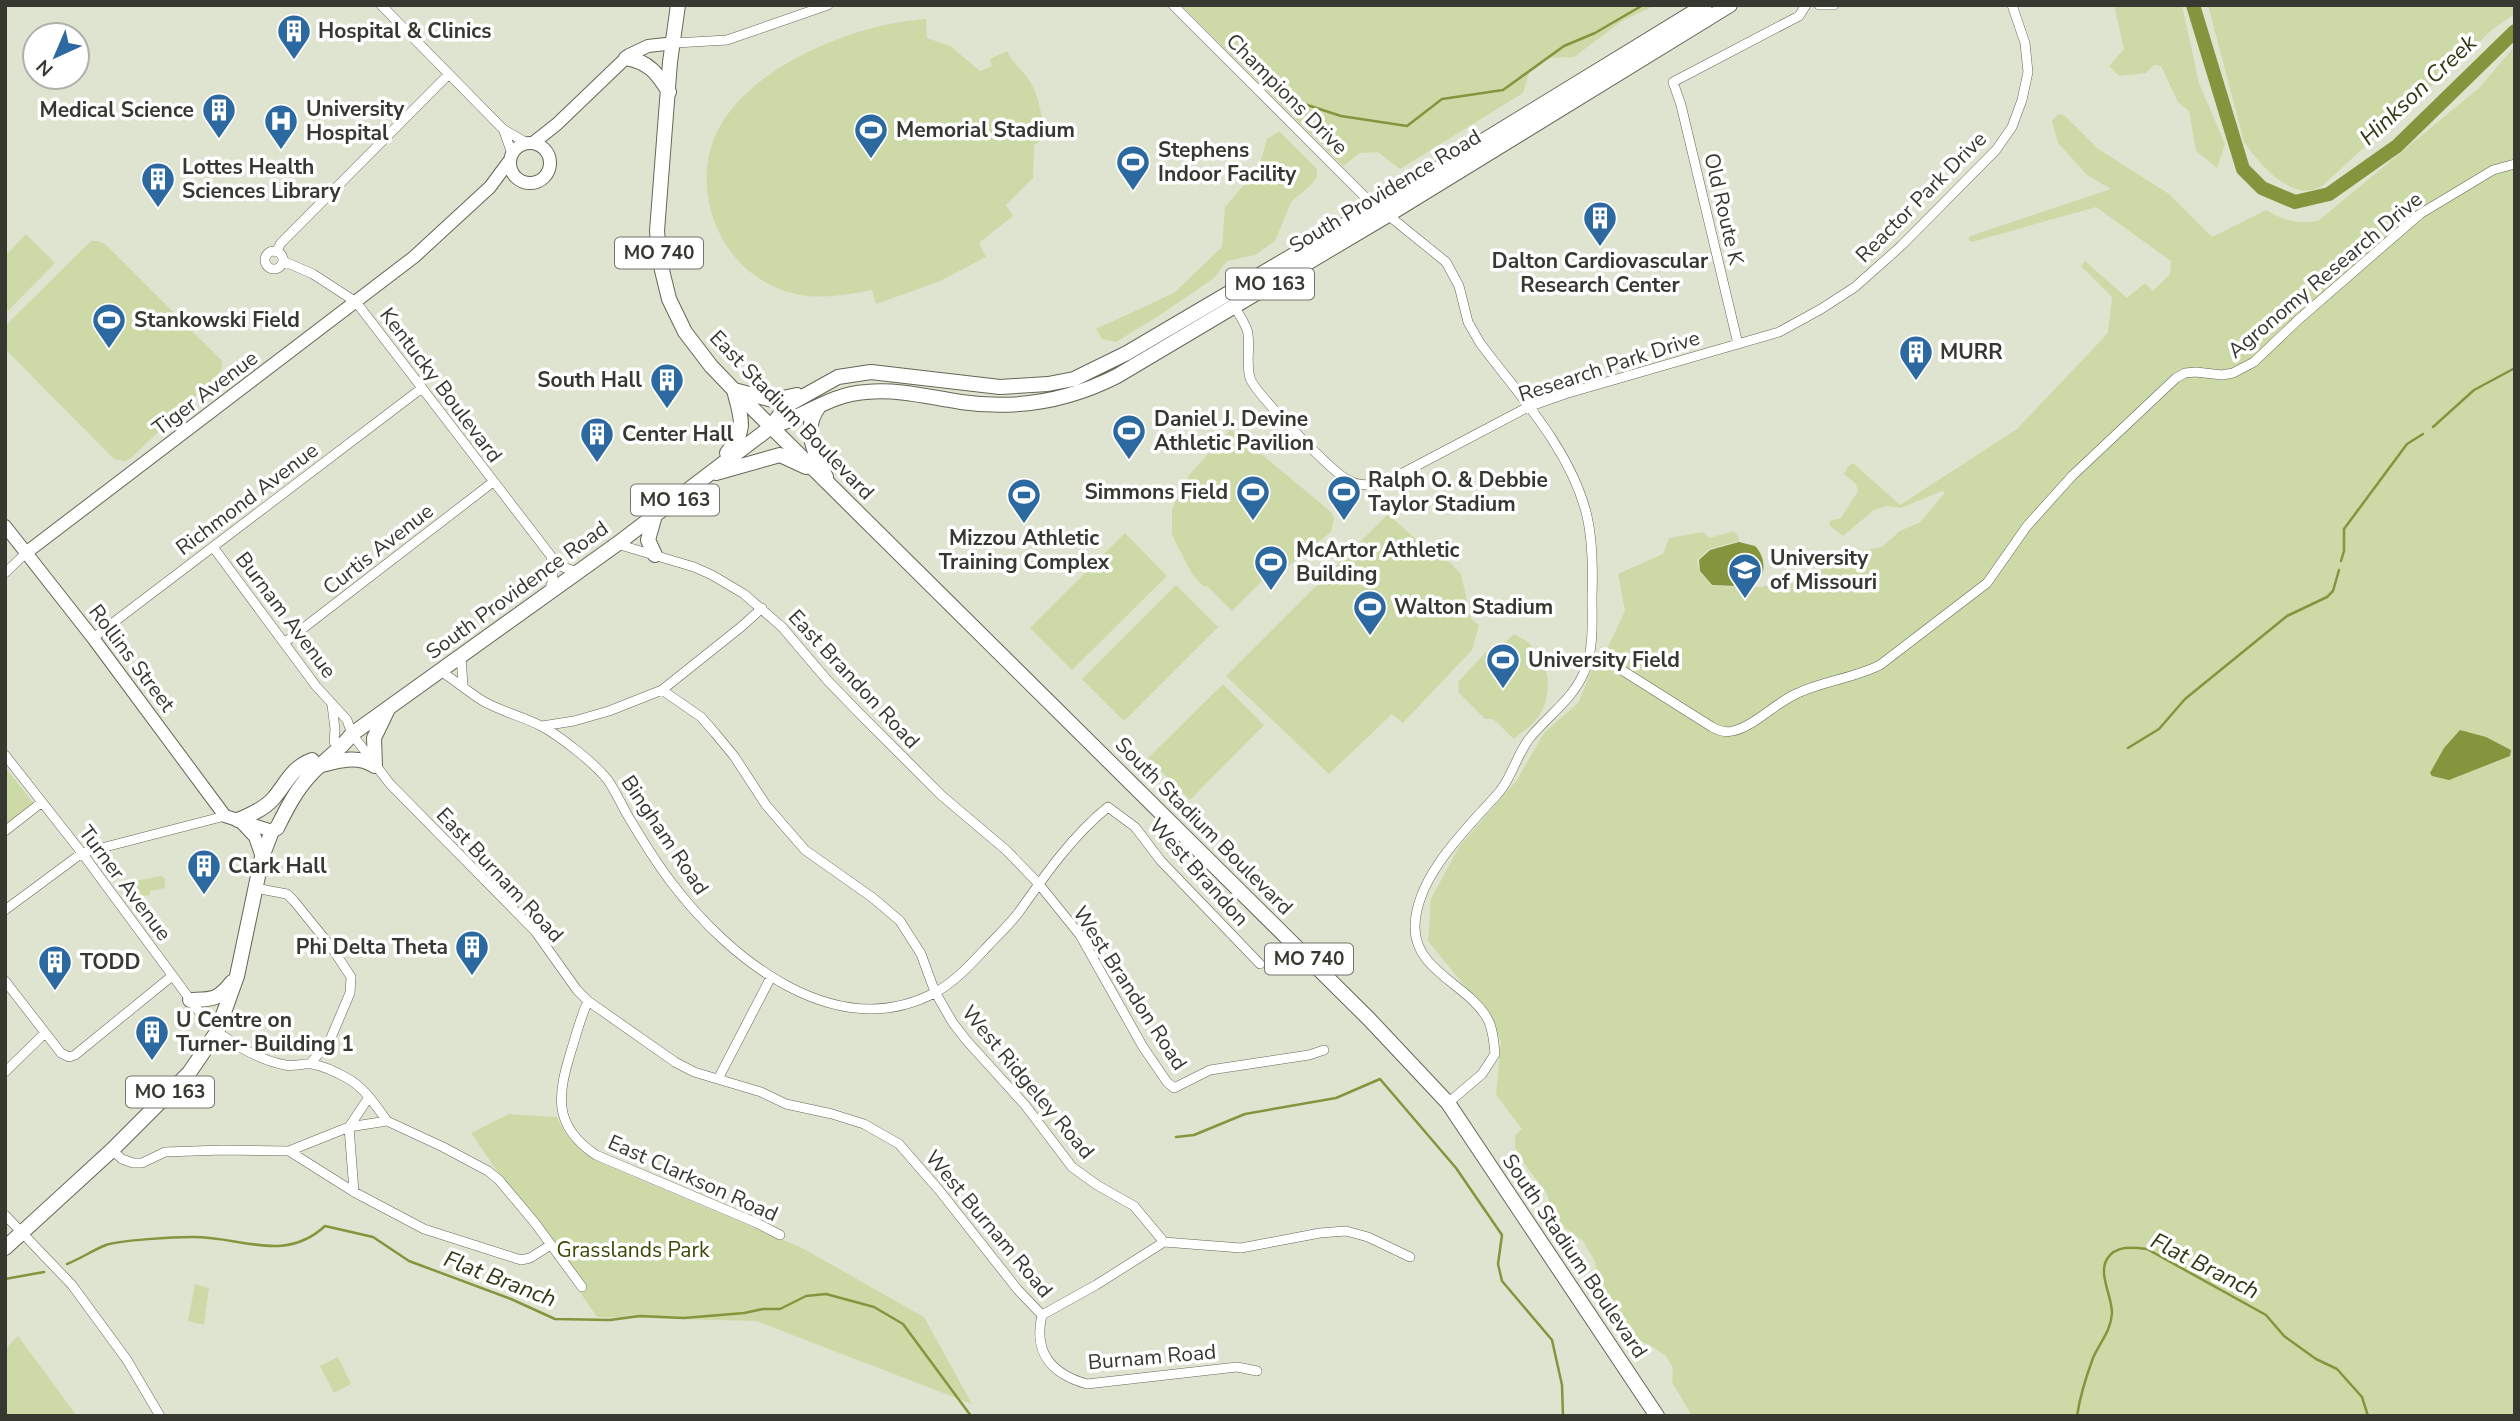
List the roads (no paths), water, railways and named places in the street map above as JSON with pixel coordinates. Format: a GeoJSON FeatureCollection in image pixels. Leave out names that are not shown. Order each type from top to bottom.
{"type":"FeatureCollection","features":[{"type":"Feature","properties":{"kind":"main road","name":"East Stadium Boulevard"},"geometry":{"type":"LineString","coordinates":[[678,5],[675,43],[670,62],[657,231],[663,279],[669,299],[685,332],[711,366],[899,553]]}},
{"type":"Feature","properties":{"kind":"main road","name":"South Providence Road"},"geometry":{"type":"LineString","coordinates":[[771,427],[793,421],[827,401],[863,392],[901,390],[964,403],[1029,404],[1089,390],[1234,305],[1705,5]]}},
{"type":"Feature","properties":{"kind":"main road","name":"South Providence Road"},"geometry":{"type":"LineString","coordinates":[[5,1248],[113,1150],[189,1073],[217,1032],[237,976],[262,857],[272,831],[277,828],[295,794],[317,762],[334,742],[352,734],[655,516],[771,427],[786,406],[838,377],[871,372],[1000,387],[1048,384],[1074,379],[1127,353],[1382,211],[1730,5]]}},
{"type":"Feature","properties":{"kind":"main road"},"geometry":{"type":"LineString","coordinates":[[625,58],[637,60],[650,67],[669,92]]}},
{"type":"Feature","properties":{"kind":"main road"},"geometry":{"type":"LineString","coordinates":[[928,396],[940,391],[975,392],[1000,387]]}},
{"type":"Feature","properties":{"kind":"main road"},"geometry":{"type":"LineString","coordinates":[[707,475],[736,443],[741,433],[742,424],[734,390],[773,400],[811,391]]}},
{"type":"Feature","properties":{"kind":"main road"},"geometry":{"type":"LineString","coordinates":[[820,405],[811,418],[810,435],[829,484]]}},
{"type":"Feature","properties":{"kind":"main road"},"geometry":{"type":"LineString","coordinates":[[707,475],[780,455],[803,464],[829,484]]}},
{"type":"Feature","properties":{"kind":"main road"},"geometry":{"type":"LineString","coordinates":[[655,516],[649,540],[655,555]]}},
{"type":"Feature","properties":{"kind":"main road","name":"South Stadium Boulevard"},"geometry":{"type":"LineString","coordinates":[[899,553],[1369,1019],[1448,1103],[1657,1416]]}},
{"type":"Feature","properties":{"kind":"main road"},"geometry":{"type":"LineString","coordinates":[[232,818],[252,814],[271,802],[299,765],[359,759],[375,766],[374,738],[389,707]]}},
{"type":"Feature","properties":{"kind":"main road","name":"South Providence Road"},"geometry":{"type":"LineString","coordinates":[[317,762],[344,745],[352,734]]}},
{"type":"Feature","properties":{"kind":"main road"},"geometry":{"type":"LineString","coordinates":[[190,1000],[211,1001],[224,993],[237,976]]}},
{"type":"Feature","properties":{"kind":"street"},"geometry":{"type":"LineString","coordinates":[[381,5],[503,129],[544,148],[548,153]]}},
{"type":"Feature","properties":{"kind":"street"},"geometry":{"type":"LineString","coordinates":[[511,157],[521,145],[530,143],[557,124],[625,58],[639,49],[675,43],[727,40],[828,5]]}},
{"type":"Feature","properties":{"kind":"street","name":"Champions Drive"},"geometry":{"type":"LineString","coordinates":[[1173,5],[1382,211],[1446,262],[1459,286],[1468,322],[1480,343],[1568,464],[1587,514],[1592,574],[1592,630],[1585,670],[1571,694],[1528,740],[1502,791],[1457,838],[1434,871],[1419,900],[1415,926],[1418,947],[1432,967],[1469,996],[1488,1019],[1495,1054],[1482,1074],[1448,1103]]}},
{"type":"Feature","properties":{"kind":"street","name":"Old Route K"},"geometry":{"type":"LineString","coordinates":[[1738,344],[1682,107],[1672,82],[1799,16],[1806,5]]}},
{"type":"Feature","properties":{"kind":"street"},"geometry":{"type":"LineString","coordinates":[[1819,5],[1834,5]]}},
{"type":"Feature","properties":{"kind":"street","name":"Reactor Park Drive"},"geometry":{"type":"LineString","coordinates":[[1738,344],[1779,331],[1855,287],[1901,246],[1996,150],[2011,127],[2022,100],[2028,72],[2025,43],[2012,5]]}},
{"type":"Feature","properties":{"kind":"street"},"geometry":{"type":"LineString","coordinates":[[276,252],[281,243],[449,74]]}},
{"type":"Feature","properties":{"kind":"street"},"geometry":{"type":"LineString","coordinates":[[503,129],[513,173],[517,178],[531,183],[543,178],[550,166],[548,153],[557,124]]}},
{"type":"Feature","properties":{"kind":"street","name":"Tiger Avenue"},"geometry":{"type":"LineString","coordinates":[[5,573],[27,552],[414,257],[490,187],[511,157]]}},
{"type":"Feature","properties":{"kind":"street","name":"Agronomy Research Drive"},"geometry":{"type":"LineString","coordinates":[[1588,658],[1609,662],[1721,732],[1741,728],[1798,693],[1880,665],[1987,583],[2027,526],[2065,484],[2176,378],[2185,373],[2196,372],[2222,375],[2233,373],[2254,362],[2420,214],[2493,170],[2515,164]]}},
{"type":"Feature","properties":{"kind":"street","name":"Tiger Avenue"},"geometry":{"type":"LineString","coordinates":[[490,187],[517,178]]}},
{"type":"Feature","properties":{"kind":"street"},"geometry":{"type":"LineString","coordinates":[[276,252],[281,255],[283,261],[276,269],[266,265],[267,254],[276,252]]}},
{"type":"Feature","properties":{"kind":"street","name":"Kentucky Boulevard"},"geometry":{"type":"LineString","coordinates":[[283,261],[313,274],[356,302],[551,556],[560,566],[577,572]]}},
{"type":"Feature","properties":{"kind":"street","name":"Research Park Drive"},"geometry":{"type":"LineString","coordinates":[[1234,305],[1248,331],[1251,381],[1265,401],[1327,464],[1348,480],[1363,486],[1380,485],[1528,407],[1738,344]]}},
{"type":"Feature","properties":{"kind":"street","name":"Richmond Avenue"},"geometry":{"type":"LineString","coordinates":[[93,638],[422,388]]}},
{"type":"Feature","properties":{"kind":"street","name":"Curtis Avenue"},"geometry":{"type":"LineString","coordinates":[[284,643],[493,482]]}},
{"type":"Feature","properties":{"kind":"street","name":"Rollins Street"},"geometry":{"type":"LineString","coordinates":[[5,526],[232,818],[255,837],[262,857]]}},
{"type":"Feature","properties":{"kind":"street","name":"East Brandon Road"},"geometry":{"type":"LineString","coordinates":[[617,544],[694,567],[712,575],[762,608],[782,626],[828,681],[869,724],[941,795],[1006,850],[1038,883]]}},
{"type":"Feature","properties":{"kind":"street","name":"Burnam Avenue"},"geometry":{"type":"LineString","coordinates":[[212,547],[284,643],[347,720],[352,734]]}},
{"type":"Feature","properties":{"kind":"street"},"geometry":{"type":"LineString","coordinates":[[549,592],[553,579],[551,556]]}},
{"type":"Feature","properties":{"kind":"street"},"geometry":{"type":"LineString","coordinates":[[542,726],[574,722],[662,690],[762,608]]}},
{"type":"Feature","properties":{"kind":"street"},"geometry":{"type":"LineString","coordinates":[[461,655],[463,686]]}},
{"type":"Feature","properties":{"kind":"street","name":"Bingham Road"},"geometry":{"type":"LineString","coordinates":[[440,671],[481,700],[507,714],[542,726],[584,757],[607,779],[649,850],[693,909],[744,957],[771,977],[812,999],[836,1005],[862,1009],[897,1006],[935,992],[973,963],[1018,914],[1038,883],[1108,807]]}},
{"type":"Feature","properties":{"kind":"street","name":"West Ridgeley Road"},"geometry":{"type":"LineString","coordinates":[[662,690],[701,717],[734,755],[766,805],[805,850],[873,898],[900,921],[921,954],[935,992],[953,1023],[1025,1105],[1073,1167],[1097,1185],[1134,1206],[1164,1242]]}},
{"type":"Feature","properties":{"kind":"street","name":"Burnam Avenue"},"geometry":{"type":"LineString","coordinates":[[332,704],[334,742]]}},
{"type":"Feature","properties":{"kind":"street","name":"East Burnam Road"},"geometry":{"type":"LineString","coordinates":[[352,734],[375,766],[535,931],[577,990],[588,1001],[675,1062],[694,1072],[761,1092],[786,1104],[864,1124],[899,1144]]}},
{"type":"Feature","properties":{"kind":"street","name":"Turner Avenue"},"geometry":{"type":"LineString","coordinates":[[5,755],[217,1032]]}},
{"type":"Feature","properties":{"kind":"street"},"geometry":{"type":"LineString","coordinates":[[5,831],[42,802]]}},
{"type":"Feature","properties":{"kind":"street","name":"West Brandon"},"geometry":{"type":"LineString","coordinates":[[1108,807],[1135,827],[1161,861],[1260,964]]}},
{"type":"Feature","properties":{"kind":"street"},"geometry":{"type":"LineString","coordinates":[[5,910],[82,853],[232,818],[272,831]]}},
{"type":"Feature","properties":{"kind":"street","name":"West Brandon Road"},"geometry":{"type":"LineString","coordinates":[[1038,883],[1080,935],[1143,1047],[1174,1088],[1209,1070],[1309,1055],[1324,1050]]}},
{"type":"Feature","properties":{"kind":"street"},"geometry":{"type":"LineString","coordinates":[[255,888],[287,894],[332,947],[351,977],[350,993],[330,1040],[310,1064]]}},
{"type":"Feature","properties":{"kind":"street"},"geometry":{"type":"LineString","coordinates":[[5,981],[61,1053],[69,1057],[75,1055],[172,976]]}},
{"type":"Feature","properties":{"kind":"street"},"geometry":{"type":"LineString","coordinates":[[718,1079],[771,977]]}},
{"type":"Feature","properties":{"kind":"street","name":"East Clarkson Road"},"geometry":{"type":"LineString","coordinates":[[588,1001],[564,1073],[560,1094],[565,1124],[574,1137],[596,1155],[780,1235]]}},
{"type":"Feature","properties":{"kind":"street"},"geometry":{"type":"LineString","coordinates":[[217,1032],[274,1062],[288,1066],[310,1064],[347,1078],[361,1088],[387,1121],[494,1175],[535,1223],[549,1246],[582,1287]]}},
{"type":"Feature","properties":{"kind":"street"},"geometry":{"type":"LineString","coordinates":[[5,1072],[45,1033]]}},
{"type":"Feature","properties":{"kind":"street"},"geometry":{"type":"LineString","coordinates":[[354,1192],[349,1127],[369,1097]]}},
{"type":"Feature","properties":{"kind":"street"},"geometry":{"type":"LineString","coordinates":[[113,1150],[122,1159],[133,1163],[142,1163],[165,1152],[289,1151],[349,1127],[387,1121]]}},
{"type":"Feature","properties":{"kind":"street","name":"West Burnam Road"},"geometry":{"type":"LineString","coordinates":[[899,1144],[939,1190],[1017,1290],[1042,1315],[1038,1328],[1040,1343],[1053,1368]]}},
{"type":"Feature","properties":{"kind":"street"},"geometry":{"type":"LineString","coordinates":[[289,1151],[354,1192],[424,1229],[512,1258],[530,1258],[549,1246]]}},
{"type":"Feature","properties":{"kind":"street"},"geometry":{"type":"LineString","coordinates":[[5,1215],[72,1285],[127,1360],[160,1416]]}},
{"type":"Feature","properties":{"kind":"street"},"geometry":{"type":"LineString","coordinates":[[1042,1315],[1164,1242],[1241,1248],[1346,1231],[1368,1237],[1410,1257]]}},
{"type":"Feature","properties":{"kind":"street","name":"Burnam Road"},"geometry":{"type":"LineString","coordinates":[[1053,1368],[1069,1379],[1087,1384],[1237,1367],[1257,1371]]}},
{"type":"Feature","properties":{"kind":"waterway"},"geometry":{"type":"LineString","coordinates":[[1298,102],[1341,116],[1407,126],[1442,99],[1503,90],[1564,46],[1595,33],[1643,5]]}},
{"type":"Feature","properties":{"kind":"waterway","name":"Hinkson Creek"},"geometry":{"type":"LineString","coordinates":[[2193,5],[2243,169],[2262,188],[2295,202],[2329,194],[2397,146],[2515,31]]}},
{"type":"Feature","properties":{"kind":"waterway"},"geometry":{"type":"LineString","coordinates":[[2433,427],[2474,390],[2515,368]]}},
{"type":"Feature","properties":{"kind":"waterway"},"geometry":{"type":"LineString","coordinates":[[2341,561],[2344,529],[2407,444],[2423,434]]}},
{"type":"Feature","properties":{"kind":"waterway"},"geometry":{"type":"LineString","coordinates":[[2128,748],[2159,729],[2185,699],[2287,616],[2327,597],[2333,591],[2339,570]]}},
{"type":"Feature","properties":{"kind":"waterway"},"geometry":{"type":"LineString","coordinates":[[1176,1137],[1194,1135],[1245,1114],[1336,1098],[1380,1079],[1456,1168],[1502,1235],[1498,1264],[1502,1281],[1552,1340],[1562,1385],[1563,1416]]}},
{"type":"Feature","properties":{"kind":"waterway","name":"Flat Branch"},"geometry":{"type":"LineString","coordinates":[[67,1264],[106,1245],[123,1242],[192,1237],[278,1246],[294,1244],[325,1226],[373,1237],[409,1261],[511,1299],[555,1319],[610,1320],[640,1316],[684,1318],[744,1313],[780,1309],[806,1296],[826,1294],[874,1307],[903,1324],[971,1416]]}},
{"type":"Feature","properties":{"kind":"waterway","name":"Flat Branch"},"geometry":{"type":"LineString","coordinates":[[2077,1416],[2090,1365],[2111,1319],[2105,1265],[2115,1251],[2130,1248],[2147,1249],[2266,1315],[2284,1336],[2316,1359],[2337,1369],[2362,1397],[2368,1416]]}},
{"type":"Feature","properties":{"kind":"waterway","name":"Flat Branch"},"geometry":{"type":"LineString","coordinates":[[5,1279],[44,1272]]}},
{"type":"Feature","properties":{"kind":"place","name":"Hospital & Clinics"},"geometry":{"type":"Point","coordinates":[294,61]}},
{"type":"Feature","properties":{"kind":"place","name":"Medical Science"},"geometry":{"type":"Point","coordinates":[219,140]}},
{"type":"Feature","properties":{"kind":"place","name":"University Hospital"},"geometry":{"type":"Point","coordinates":[281,151]}},
{"type":"Feature","properties":{"kind":"place","name":"Memorial Stadium"},"geometry":{"type":"Point","coordinates":[871,160]}},
{"type":"Feature","properties":{"kind":"place","name":"Stephens Indoor Facility"},"geometry":{"type":"Point","coordinates":[1133,192]}},
{"type":"Feature","properties":{"kind":"place","name":"Lottes Health Sciences Library"},"geometry":{"type":"Point","coordinates":[158,209]}},
{"type":"Feature","properties":{"kind":"place","name":"Dalton Cardiovascular Research Center"},"geometry":{"type":"Point","coordinates":[1600,248]}},
{"type":"Feature","properties":{"kind":"place","name":"Stankowski Field"},"geometry":{"type":"Point","coordinates":[109,350]}},
{"type":"Feature","properties":{"kind":"place","name":"MURR"},"geometry":{"type":"Point","coordinates":[1916,382]}},
{"type":"Feature","properties":{"kind":"place","name":"South Hall"},"geometry":{"type":"Point","coordinates":[667,410]}},
{"type":"Feature","properties":{"kind":"place","name":"Daniel J. Devine Athletic Pavilion"},"geometry":{"type":"Point","coordinates":[1129,461]}},
{"type":"Feature","properties":{"kind":"place","name":"Center Hall"},"geometry":{"type":"Point","coordinates":[597,464]}},
{"type":"Feature","properties":{"kind":"place","name":"Simmons Field"},"geometry":{"type":"Point","coordinates":[1253,522]}},
{"type":"Feature","properties":{"kind":"place","name":"Ralph O. & Debbie Taylor Stadium"},"geometry":{"type":"Point","coordinates":[1344,522]}},
{"type":"Feature","properties":{"kind":"place","name":"Mizzou Athletic Training Complex"},"geometry":{"type":"Point","coordinates":[1024,525]}},
{"type":"Feature","properties":{"kind":"place","name":"McArtor Athletic Building"},"geometry":{"type":"Point","coordinates":[1271,592]}},
{"type":"Feature","properties":{"kind":"place","name":"University of Missouri"},"geometry":{"type":"Point","coordinates":[1745,600]}},
{"type":"Feature","properties":{"kind":"place","name":"Walton Stadium"},"geometry":{"type":"Point","coordinates":[1370,637]}},
{"type":"Feature","properties":{"kind":"place","name":"University Field"},"geometry":{"type":"Point","coordinates":[1503,690]}},
{"type":"Feature","properties":{"kind":"place","name":"Clark Hall"},"geometry":{"type":"Point","coordinates":[204,896]}},
{"type":"Feature","properties":{"kind":"place","name":"Phi Delta Theta"},"geometry":{"type":"Point","coordinates":[472,977]}},
{"type":"Feature","properties":{"kind":"place","name":"TODD"},"geometry":{"type":"Point","coordinates":[55,992]}},
{"type":"Feature","properties":{"kind":"place","name":"U Centre on Turner- Building 1"},"geometry":{"type":"Point","coordinates":[152,1062]}},
{"type":"Feature","properties":{"kind":"park label","name":"Grasslands Park"},"geometry":{"type":"Point","coordinates":[633,1250]}}]}
